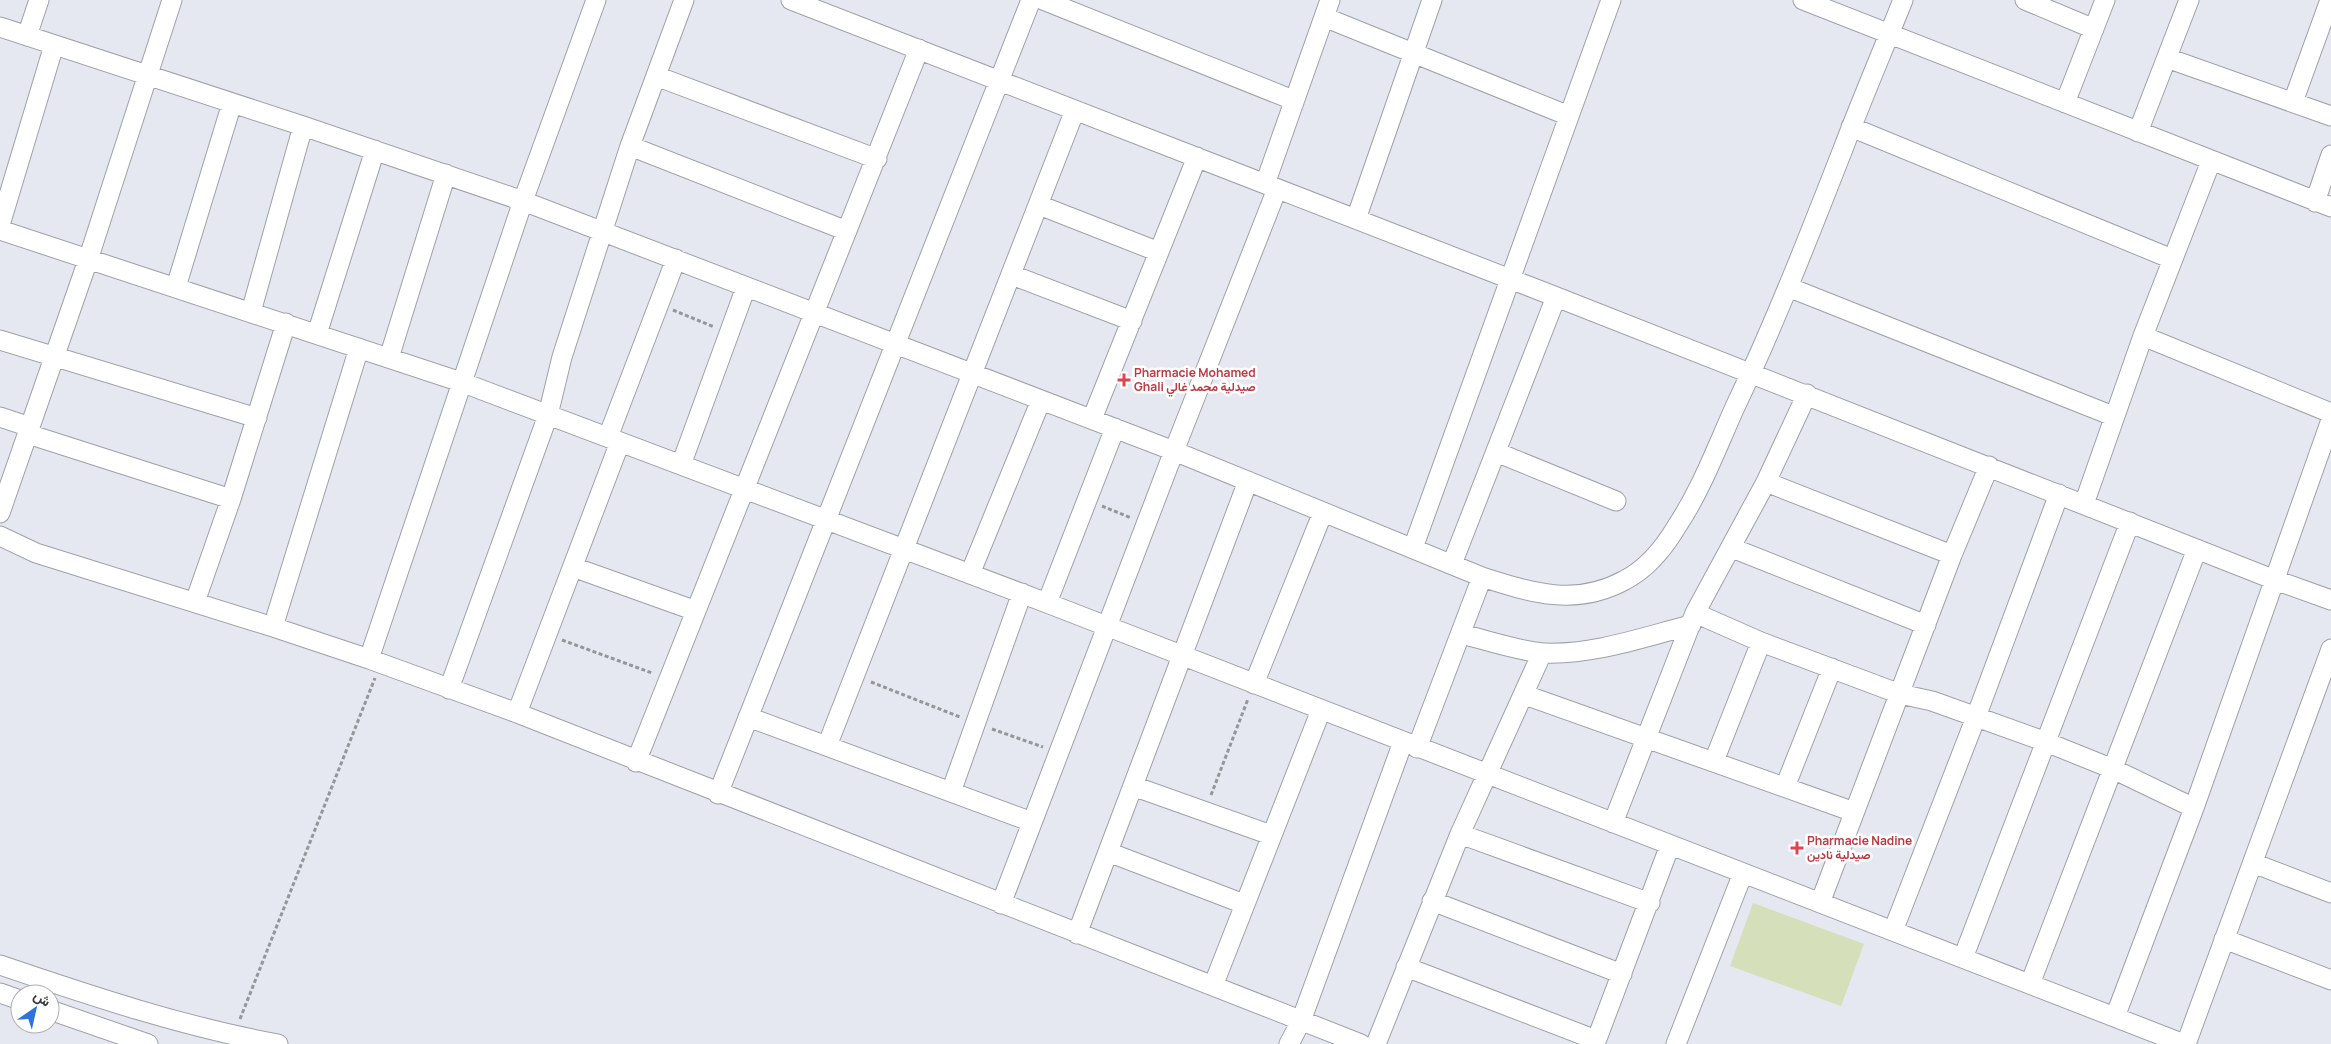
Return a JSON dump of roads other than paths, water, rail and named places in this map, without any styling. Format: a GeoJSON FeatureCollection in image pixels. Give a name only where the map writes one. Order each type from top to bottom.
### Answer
{"type":"FeatureCollection","features":[{"type":"Feature","properties":{"kind":"street"},"geometry":{"type":"LineString","coordinates":[[0,514],[88,260],[172,0]]}},
{"type":"Feature","properties":{"kind":"street"},"geometry":{"type":"LineString","coordinates":[[375,661],[461,382],[523,201],[596,0]]}},
{"type":"Feature","properties":{"kind":"street"},"geometry":{"type":"LineString","coordinates":[[449,689],[548,415],[562,357],[630,146],[684,0]]}},
{"type":"Feature","properties":{"kind":"street"},"geometry":{"type":"LineString","coordinates":[[791,0],[823,6],[919,49],[1510,280],[1752,372],[2275,580],[2331,600]]}},
{"type":"Feature","properties":{"kind":"street"},"geometry":{"type":"LineString","coordinates":[[718,794],[1031,0]]}},
{"type":"Feature","properties":{"kind":"street"},"geometry":{"type":"LineString","coordinates":[[1043,0],[1293,100]]}},
{"type":"Feature","properties":{"kind":"street"},"geometry":{"type":"LineString","coordinates":[[1356,219],[1432,0]]}},
{"type":"Feature","properties":{"kind":"street"},"geometry":{"type":"LineString","coordinates":[[1413,548],[1611,0]]}},
{"type":"Feature","properties":{"kind":"street"},"geometry":{"type":"LineString","coordinates":[[0,27],[375,150],[604,231],[1174,451],[1482,577],[1522,590],[1551,596],[1579,596],[1604,590],[1626,580],[1648,564],[1665,545],[1682,517],[1752,372],[1788,288],[1903,0]]}},
{"type":"Feature","properties":{"kind":"street"},"geometry":{"type":"LineString","coordinates":[[2025,0],[2094,29]]}},
{"type":"Feature","properties":{"kind":"street"},"geometry":{"type":"LineString","coordinates":[[2065,103],[2105,0]]}},
{"type":"Feature","properties":{"kind":"street"},"geometry":{"type":"LineString","coordinates":[[2138,132],[2189,0]]}},
{"type":"Feature","properties":{"kind":"street"},"geometry":{"type":"LineString","coordinates":[[2293,102],[2330,0]]}},
{"type":"Feature","properties":{"kind":"street"},"geometry":{"type":"LineString","coordinates":[[27,36],[35,1]]}},
{"type":"Feature","properties":{"kind":"street"},"geometry":{"type":"LineString","coordinates":[[1813,2],[1889,34],[2323,205],[2331,155]]}},
{"type":"Feature","properties":{"kind":"street"},"geometry":{"type":"LineString","coordinates":[[1001,904],[1174,451],[1271,186],[1293,100],[1327,9],[1413,55],[1569,116]]}},
{"type":"Feature","properties":{"kind":"street"},"geometry":{"type":"LineString","coordinates":[[0,226],[54,45]]}},
{"type":"Feature","properties":{"kind":"street"},"geometry":{"type":"LineString","coordinates":[[636,762],[744,488],[816,313],[919,49]]}},
{"type":"Feature","properties":{"kind":"street"},"geometry":{"type":"LineString","coordinates":[[2167,58],[2331,116]]}},
{"type":"Feature","properties":{"kind":"street"},"geometry":{"type":"LineString","coordinates":[[656,76],[877,159]]}},
{"type":"Feature","properties":{"kind":"street"},"geometry":{"type":"LineString","coordinates":[[176,287],[232,103]]}},
{"type":"Feature","properties":{"kind":"street"},"geometry":{"type":"LineString","coordinates":[[827,746],[1075,110]]}},
{"type":"Feature","properties":{"kind":"street"},"geometry":{"type":"LineString","coordinates":[[251,312],[303,126]]}},
{"type":"Feature","properties":{"kind":"street"},"geometry":{"type":"LineString","coordinates":[[1851,127],[2172,259]]}},
{"type":"Feature","properties":{"kind":"street"},"geometry":{"type":"LineString","coordinates":[[630,146],[847,231]]}},
{"type":"Feature","properties":{"kind":"street"},"geometry":{"type":"LineString","coordinates":[[318,334],[375,150]]}},
{"type":"Feature","properties":{"kind":"street"},"geometry":{"type":"LineString","coordinates":[[1092,420],[1197,157]]}},
{"type":"Feature","properties":{"kind":"street"},"geometry":{"type":"LineString","coordinates":[[2084,504],[2113,416],[2211,161]]}},
{"type":"Feature","properties":{"kind":"street"},"geometry":{"type":"LineString","coordinates":[[390,358],[446,174]]}},
{"type":"Feature","properties":{"kind":"street"},"geometry":{"type":"LineString","coordinates":[[1039,205],[1159,252]]}},
{"type":"Feature","properties":{"kind":"street"},"geometry":{"type":"LineString","coordinates":[[0,230],[461,382],[1107,626],[1487,775],[2185,1044],[2252,863],[2323,695],[2331,649]]}},
{"type":"Feature","properties":{"kind":"street"},"geometry":{"type":"LineString","coordinates":[[517,713],[573,567],[659,304],[676,259]]}},
{"type":"Feature","properties":{"kind":"street"},"geometry":{"type":"LineString","coordinates":[[1012,275],[1132,321]]}},
{"type":"Feature","properties":{"kind":"street"},"geometry":{"type":"LineString","coordinates":[[681,465],[746,287]]}},
{"type":"Feature","properties":{"kind":"street"},"geometry":{"type":"LineString","coordinates":[[1788,288],[2113,416]]}},
{"type":"Feature","properties":{"kind":"street"},"geometry":{"type":"LineString","coordinates":[[1452,564],[1556,297]]}},
{"type":"Feature","properties":{"kind":"street"},"geometry":{"type":"LineString","coordinates":[[195,602],[231,499],[286,323]]}},
{"type":"Feature","properties":{"kind":"street"},"geometry":{"type":"LineString","coordinates":[[2143,336],[2331,413]]}},
{"type":"Feature","properties":{"kind":"street"},"geometry":{"type":"LineString","coordinates":[[0,340],[257,418]]}},
{"type":"Feature","properties":{"kind":"street"},"geometry":{"type":"LineString","coordinates":[[273,627],[359,348]]}},
{"type":"Feature","properties":{"kind":"street"},"geometry":{"type":"LineString","coordinates":[[1613,823],[1693,619],[1766,482],[1807,394]]}},
{"type":"Feature","properties":{"kind":"street"},"geometry":{"type":"LineString","coordinates":[[970,574],[1041,400]]}},
{"type":"Feature","properties":{"kind":"street"},"geometry":{"type":"LineString","coordinates":[[0,417],[29,431],[231,499]]}},
{"type":"Feature","properties":{"kind":"street"},"geometry":{"type":"LineString","coordinates":[[2115,1017],[2194,808],[2331,420]]}},
{"type":"Feature","properties":{"kind":"street"},"geometry":{"type":"LineString","coordinates":[[1047,603],[1115,428]]}},
{"type":"Feature","properties":{"kind":"street"},"geometry":{"type":"LineString","coordinates":[[1496,452],[1616,501]]}},
{"type":"Feature","properties":{"kind":"street"},"geometry":{"type":"LineString","coordinates":[[1820,902],[1952,555],[1989,466]]}},
{"type":"Feature","properties":{"kind":"street"},"geometry":{"type":"LineString","coordinates":[[1077,934],[1248,481]]}},
{"type":"Feature","properties":{"kind":"street"},"geometry":{"type":"LineString","coordinates":[[1766,482],[1952,555]]}},
{"type":"Feature","properties":{"kind":"street"},"geometry":{"type":"LineString","coordinates":[[1893,931],[2059,494]]}},
{"type":"Feature","properties":{"kind":"street"},"geometry":{"type":"LineString","coordinates":[[1254,684],[1323,512]]}},
{"type":"Feature","properties":{"kind":"street"},"geometry":{"type":"LineString","coordinates":[[1963,958],[2130,522]]}},
{"type":"Feature","properties":{"kind":"street"},"geometry":{"type":"LineString","coordinates":[[0,536],[36,553],[273,627],[375,661],[517,713],[636,762],[1361,1044]]}},
{"type":"Feature","properties":{"kind":"street"},"geometry":{"type":"LineString","coordinates":[[1732,548],[1926,625]]}},
{"type":"Feature","properties":{"kind":"street"},"geometry":{"type":"LineString","coordinates":[[2030,984],[2198,549]]}},
{"type":"Feature","properties":{"kind":"street"},"geometry":{"type":"LineString","coordinates":[[573,567],[696,611]]}},
{"type":"Feature","properties":{"kind":"street"},"geometry":{"type":"LineString","coordinates":[[1289,1044],[1301,1021],[1410,745],[1462,634],[1482,577]]}},
{"type":"Feature","properties":{"kind":"street"},"geometry":{"type":"LineString","coordinates":[[951,792],[1022,594]]}},
{"type":"Feature","properties":{"kind":"street"},"geometry":{"type":"LineString","coordinates":[[1462,634],[1542,653],[1587,650],[1693,619],[1761,642],[1900,694],[1932,700],[2046,742],[2113,769],[2194,808]]}},
{"type":"Feature","properties":{"kind":"street"},"geometry":{"type":"LineString","coordinates":[[1714,761],[1761,642]]}},
{"type":"Feature","properties":{"kind":"street"},"geometry":{"type":"LineString","coordinates":[[1376,1044],[1460,834],[1525,695],[1542,653]]}},
{"type":"Feature","properties":{"kind":"street"},"geometry":{"type":"LineString","coordinates":[[1786,787],[1832,668]]}},
{"type":"Feature","properties":{"kind":"street"},"geometry":{"type":"LineString","coordinates":[[1525,695],[1854,812]]}},
{"type":"Feature","properties":{"kind":"street"},"geometry":{"type":"LineString","coordinates":[[1213,986],[1321,710]]}},
{"type":"Feature","properties":{"kind":"street"},"geometry":{"type":"LineString","coordinates":[[748,717],[1032,822]]}},
{"type":"Feature","properties":{"kind":"street"},"geometry":{"type":"LineString","coordinates":[[1133,786],[1271,835]]}},
{"type":"Feature","properties":{"kind":"street"},"geometry":{"type":"LineString","coordinates":[[1460,834],[1650,903]]}},
{"type":"Feature","properties":{"kind":"street"},"geometry":{"type":"LineString","coordinates":[[1406,967],[1596,1042],[1650,903],[1670,845]]}},
{"type":"Feature","properties":{"kind":"street"},"geometry":{"type":"LineString","coordinates":[[1108,852],[1244,904]]}},
{"type":"Feature","properties":{"kind":"street"},"geometry":{"type":"LineString","coordinates":[[2252,863],[2331,893]]}},
{"type":"Feature","properties":{"kind":"street"},"geometry":{"type":"LineString","coordinates":[[1676,1044],[1743,873]]}},
{"type":"Feature","properties":{"kind":"street"},"geometry":{"type":"LineString","coordinates":[[1432,901],[1622,974]]}},
{"type":"Feature","properties":{"kind":"street"},"geometry":{"type":"LineString","coordinates":[[2224,939],[2331,980]]}},
{"type":"Feature","properties":{"kind":"street"},"geometry":{"type":"LineString","coordinates":[[0,965],[232,1040],[278,1044]]}},
{"type":"Feature","properties":{"kind":"street"},"geometry":{"type":"LineString","coordinates":[[60,1013],[148,1044]]}},
{"type":"Feature","properties":{"kind":"place","name":"Pharmacie Mohamed Ghali صيدلية محمد غالي"},"geometry":{"type":"Point","coordinates":[1124,380]}},
{"type":"Feature","properties":{"kind":"place","name":"Pharmacie Nadine صيدلية نادين"},"geometry":{"type":"Point","coordinates":[1797,848]}}]}
